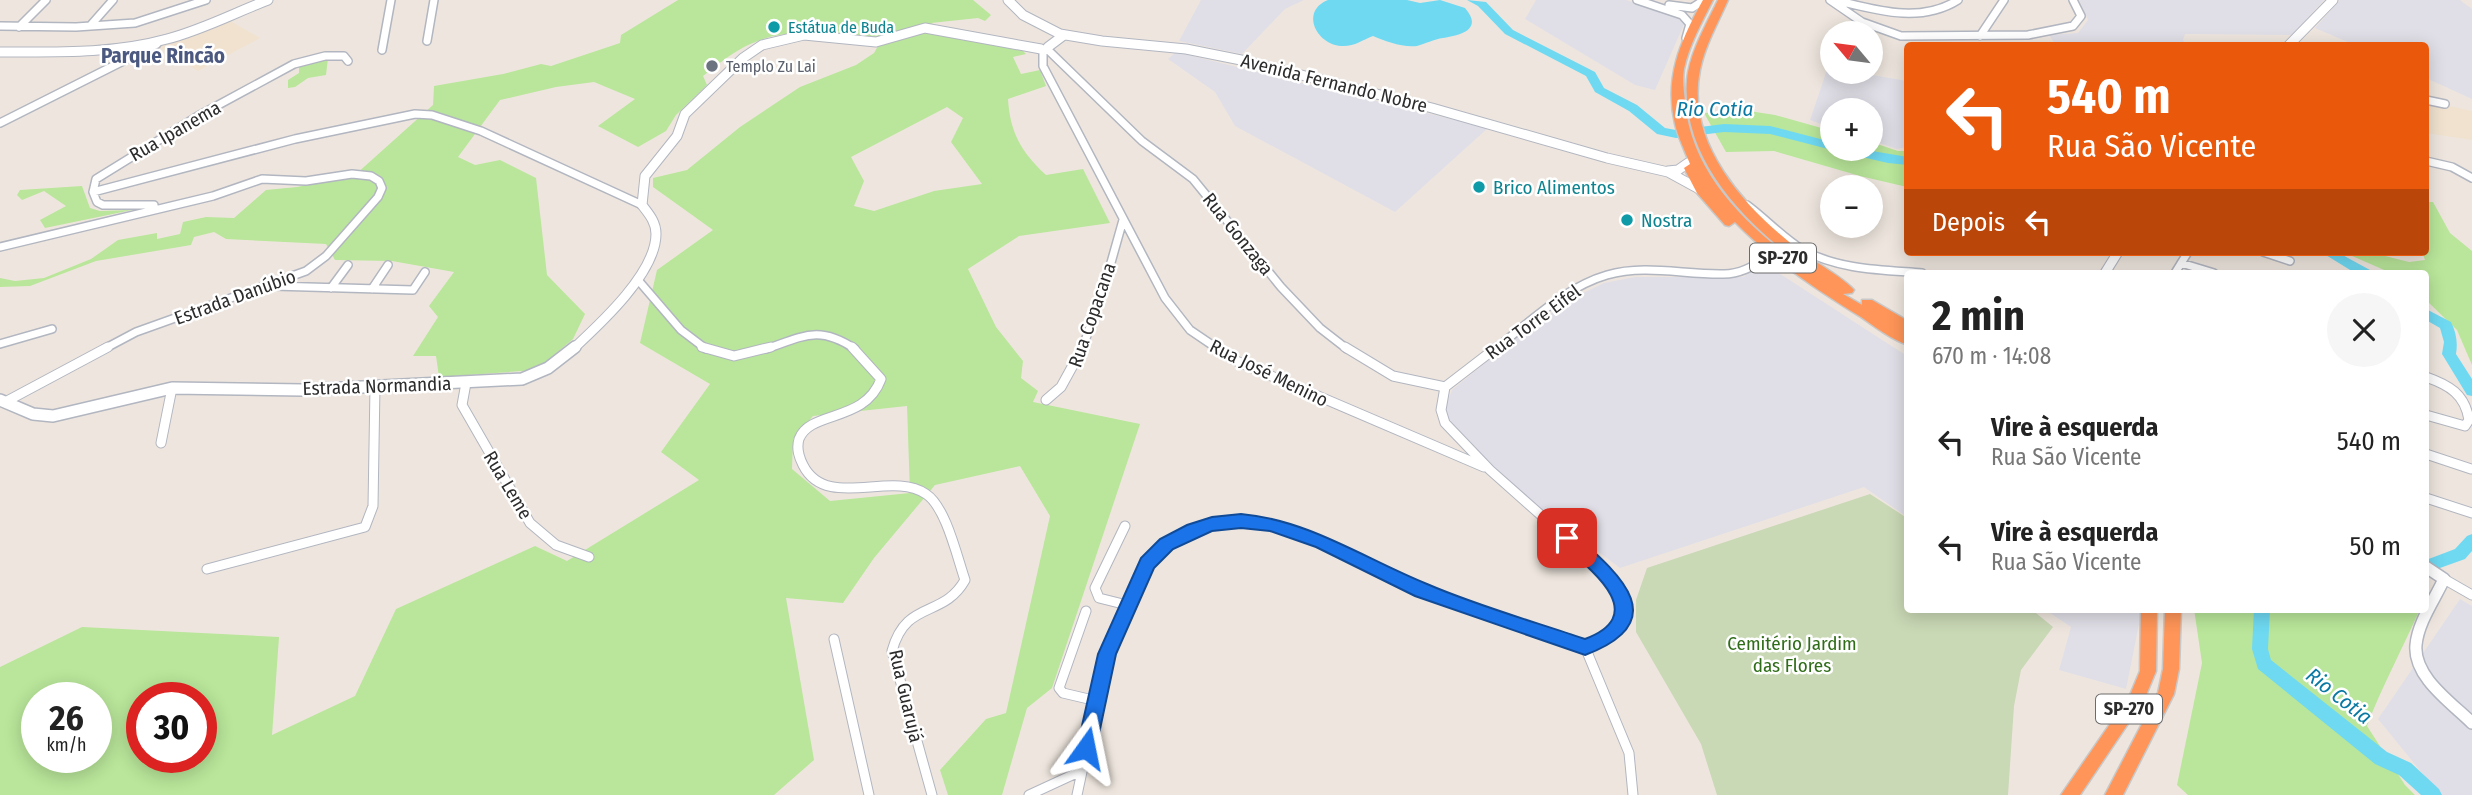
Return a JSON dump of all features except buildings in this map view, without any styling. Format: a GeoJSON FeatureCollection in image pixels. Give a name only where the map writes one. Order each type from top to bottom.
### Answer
{"type":"FeatureCollection","features":[{"type":"Feature","properties":{"kind":"highway","name":"SP-270"},"geometry":{"type":"LineString","coordinates":[[1706,0],[1679,65],[1677,92],[1681,124],[1704,176],[1730,209],[1761,240],[1812,279],[1904,337]]}},
{"type":"Feature","properties":{"kind":"highway","name":"SP-270"},"geometry":{"type":"LineString","coordinates":[[1723,0],[1694,70],[1692,94],[1696,122],[1710,159],[1736,197],[1791,251],[1904,325]]}},
{"type":"Feature","properties":{"kind":"highway"},"geometry":{"type":"LineString","coordinates":[[1688,143],[1688,163],[1701,190],[1740,234],[1769,257],[1812,279]]}},
{"type":"Feature","properties":{"kind":"highway","name":"SP-270"},"geometry":{"type":"LineString","coordinates":[[2070,795],[2136,700],[2148,671],[2149,613]]}},
{"type":"Feature","properties":{"kind":"highway","name":"SP-270"},"geometry":{"type":"LineString","coordinates":[[2113,795],[2166,694],[2171,669],[2173,613]]}},
{"type":"Feature","properties":{"kind":"street"},"geometry":{"type":"LineString","coordinates":[[21,25],[46,0]]}},
{"type":"Feature","properties":{"kind":"street"},"geometry":{"type":"LineString","coordinates":[[91,24],[113,0]]}},
{"type":"Feature","properties":{"kind":"street"},"geometry":{"type":"LineString","coordinates":[[0,25],[135,23],[193,2],[206,0]]}},
{"type":"Feature","properties":{"kind":"street"},"geometry":{"type":"LineString","coordinates":[[0,123],[169,38],[268,0]]}},
{"type":"Feature","properties":{"kind":"street"},"geometry":{"type":"LineString","coordinates":[[382,50],[391,0]]}},
{"type":"Feature","properties":{"kind":"street"},"geometry":{"type":"LineString","coordinates":[[427,41],[434,0]]}},
{"type":"Feature","properties":{"kind":"street","name":"Avenida Fernando Nobre"},"geometry":{"type":"LineString","coordinates":[[1008,0],[1031,20],[1059,34],[1191,49],[1243,60],[1464,115],[1609,159],[1665,171],[1685,178],[1701,190]]}},
{"type":"Feature","properties":{"kind":"street"},"geometry":{"type":"LineString","coordinates":[[1637,0],[1682,15],[1689,22],[1679,65]]}},
{"type":"Feature","properties":{"kind":"street"},"geometry":{"type":"LineString","coordinates":[[1654,0],[1689,9],[1706,0]]}},
{"type":"Feature","properties":{"kind":"street"},"geometry":{"type":"LineString","coordinates":[[1830,0],[1862,22],[1891,34],[1911,37],[2028,35],[2073,26],[2081,16],[2073,0]]}},
{"type":"Feature","properties":{"kind":"street"},"geometry":{"type":"LineString","coordinates":[[1835,0],[1906,13],[1940,9],[1958,0]]}},
{"type":"Feature","properties":{"kind":"street"},"geometry":{"type":"LineString","coordinates":[[1980,36],[2004,0]]}},
{"type":"Feature","properties":{"kind":"street"},"geometry":{"type":"LineString","coordinates":[[2292,42],[2333,0]]}},
{"type":"Feature","properties":{"kind":"street"},"geometry":{"type":"LineString","coordinates":[[174,204],[113,206],[97,202],[93,192],[295,139],[415,114],[432,115],[481,131],[642,205],[645,176],[677,136],[685,114],[743,58],[762,45],[804,35],[876,42],[925,28],[1045,48],[1059,34]]}},
{"type":"Feature","properties":{"kind":"street"},"geometry":{"type":"LineString","coordinates":[[0,52],[98,50],[169,38]]}},
{"type":"Feature","properties":{"kind":"street","name":"Rua José Menino"},"geometry":{"type":"LineString","coordinates":[[1045,48],[1041,57],[1044,66],[1123,220],[1177,316],[1207,344],[1234,360],[1490,470]]}},
{"type":"Feature","properties":{"kind":"street","name":"Rua Gonzaga"},"geometry":{"type":"LineString","coordinates":[[1045,48],[1142,141],[1193,178],[1267,270],[1320,328],[1356,355],[1393,376],[1445,387]]}},
{"type":"Feature","properties":{"kind":"street","name":"Rua Ipanema"},"geometry":{"type":"LineString","coordinates":[[93,192],[96,179],[102,173],[294,64],[324,56],[344,56],[348,61]]}},
{"type":"Feature","properties":{"kind":"street"},"geometry":{"type":"LineString","coordinates":[[2429,101],[2445,104]]}},
{"type":"Feature","properties":{"kind":"street"},"geometry":{"type":"LineString","coordinates":[[2429,162],[2452,167],[2472,178]]}},
{"type":"Feature","properties":{"kind":"street"},"geometry":{"type":"LineString","coordinates":[[1665,171],[1678,170],[1688,163]]}},
{"type":"Feature","properties":{"kind":"street","name":"Estrada Danúbio"},"geometry":{"type":"LineString","coordinates":[[0,247],[213,196],[274,178],[306,181],[352,174],[371,176],[379,181],[382,188],[378,197],[326,256],[306,271],[124,338],[4,400]]}},
{"type":"Feature","properties":{"kind":"street"},"geometry":{"type":"LineString","coordinates":[[1736,197],[1803,249],[1819,257],[1844,264],[1904,271]]}},
{"type":"Feature","properties":{"kind":"street","name":"Estrada Normandia"},"geometry":{"type":"LineString","coordinates":[[4,400],[33,414],[53,416],[172,388],[303,390],[522,379],[555,365],[574,349],[638,280],[654,242],[656,226],[652,214],[642,205]]}},
{"type":"Feature","properties":{"kind":"street","name":"Rua Copacana"},"geometry":{"type":"LineString","coordinates":[[1046,400],[1062,388],[1089,333],[1123,220]]}},
{"type":"Feature","properties":{"kind":"street"},"geometry":{"type":"LineString","coordinates":[[1232,241],[1241,238]]}},
{"type":"Feature","properties":{"kind":"street"},"geometry":{"type":"LineString","coordinates":[[2177,270],[2185,256]]}},
{"type":"Feature","properties":{"kind":"street"},"geometry":{"type":"LineString","coordinates":[[2275,256],[2290,261]]}},
{"type":"Feature","properties":{"kind":"street","name":"Rua Torre Eifel"},"geometry":{"type":"LineString","coordinates":[[1445,387],[1566,295],[1606,275],[1661,268],[1726,274],[1747,269],[1769,257]]}},
{"type":"Feature","properties":{"kind":"street"},"geometry":{"type":"LineString","coordinates":[[2181,263],[2204,270]]}},
{"type":"Feature","properties":{"kind":"street"},"geometry":{"type":"LineString","coordinates":[[331,288],[348,265]]}},
{"type":"Feature","properties":{"kind":"street"},"geometry":{"type":"LineString","coordinates":[[372,289],[388,265]]}},
{"type":"Feature","properties":{"kind":"street"},"geometry":{"type":"LineString","coordinates":[[1259,274],[1267,270]]}},
{"type":"Feature","properties":{"kind":"street"},"geometry":{"type":"LineString","coordinates":[[268,286],[413,290],[425,272]]}},
{"type":"Feature","properties":{"kind":"street","name":"Rua Guarujá"},"geometry":{"type":"LineString","coordinates":[[638,280],[694,342],[708,351],[729,357],[749,355],[795,337],[821,332],[853,347],[881,379],[874,397],[866,404],[808,426],[801,433],[797,447],[807,472],[817,481],[835,488],[918,489],[938,505],[965,580],[960,593],[951,599],[910,616],[896,633],[892,650],[932,795]]}},
{"type":"Feature","properties":{"kind":"street"},"geometry":{"type":"LineString","coordinates":[[0,344],[52,329]]}},
{"type":"Feature","properties":{"kind":"street"},"geometry":{"type":"LineString","coordinates":[[2429,378],[2452,387],[2463,396],[2469,415],[2465,425],[2429,416]]}},
{"type":"Feature","properties":{"kind":"street","name":"Rua Leme"},"geometry":{"type":"LineString","coordinates":[[466,383],[461,405],[541,536],[564,550],[589,557]]}},
{"type":"Feature","properties":{"kind":"street"},"geometry":{"type":"LineString","coordinates":[[207,569],[365,527],[373,506],[375,386]]}},
{"type":"Feature","properties":{"kind":"street"},"geometry":{"type":"LineString","coordinates":[[1077,795],[1107,654],[1147,564],[1166,544],[1212,524],[1249,521],[1270,524],[1322,542],[1421,590],[1585,647],[1600,641],[1620,625],[1625,610],[1620,589],[1605,572],[1490,470],[1445,423],[1441,415],[1441,405],[1445,387]]}},
{"type":"Feature","properties":{"kind":"street"},"geometry":{"type":"LineString","coordinates":[[161,443],[172,388]]}},
{"type":"Feature","properties":{"kind":"street"},"geometry":{"type":"LineString","coordinates":[[2429,455],[2471,469]]}},
{"type":"Feature","properties":{"kind":"street"},"geometry":{"type":"LineString","coordinates":[[2429,499],[2472,513]]}},
{"type":"Feature","properties":{"kind":"street"},"geometry":{"type":"LineString","coordinates":[[1125,526],[1125,532],[1111,552],[1095,588],[1099,598],[1127,605]]}},
{"type":"Feature","properties":{"kind":"street"},"geometry":{"type":"LineString","coordinates":[[2429,596],[2435,573],[2472,595]]}},
{"type":"Feature","properties":{"kind":"street"},"geometry":{"type":"LineString","coordinates":[[1086,611],[1059,688],[1063,693],[1097,701]]}},
{"type":"Feature","properties":{"kind":"street"},"geometry":{"type":"LineString","coordinates":[[2424,613],[2416,645],[2417,662],[2429,679],[2472,723]]}},
{"type":"Feature","properties":{"kind":"street"},"geometry":{"type":"LineString","coordinates":[[834,639],[869,795]]}},
{"type":"Feature","properties":{"kind":"street"},"geometry":{"type":"LineString","coordinates":[[1585,647],[1629,753],[1633,795]]}},
{"type":"Feature","properties":{"kind":"street"},"geometry":{"type":"LineString","coordinates":[[1028,795],[1081,771]]}},
{"type":"Feature","properties":{"kind":"shaded area"},"geometry":{"type":"Polygon","coordinates":[[[1201,0],[1304,0],[1285,9],[1242,54],[1179,41],[1201,0]]]}},
{"type":"Feature","properties":{"kind":"shaded area"},"geometry":{"type":"Polygon","coordinates":[[[1536,0],[1626,0],[1680,17],[1685,22],[1655,90],[1635,85],[1525,19],[1536,0]]]}},
{"type":"Feature","properties":{"kind":"shaded area"},"geometry":{"type":"Polygon","coordinates":[[[2079,0],[2324,0],[2292,35],[2185,34],[2184,42],[2054,42],[2049,35],[2078,33],[2088,20],[2079,0]]]}},
{"type":"Feature","properties":{"kind":"shaded area"},"geometry":{"type":"Polygon","coordinates":[[[2340,0],[2460,0],[2472,9],[2472,99],[2429,79],[2429,42],[2348,42],[2315,28],[2340,0]]]}},
{"type":"Feature","properties":{"kind":"shaded area"},"geometry":{"type":"Polygon","coordinates":[[[227,19],[260,38],[198,71],[159,47],[227,19]]]}},
{"type":"Feature","properties":{"kind":"shaded area"},"geometry":{"type":"Polygon","coordinates":[[[1176,52],[1488,128],[1395,212],[1235,126],[1215,92],[1168,59],[1176,52]]]}},
{"type":"Feature","properties":{"kind":"shaded area"},"geometry":{"type":"Polygon","coordinates":[[[1883,77],[1904,80],[1904,148],[1897,149],[1883,144],[1883,98],[1820,98],[1820,124],[1810,120],[1822,84],[1883,84],[1883,77]]]}},
{"type":"Feature","properties":{"kind":"shaded area"},"geometry":{"type":"Polygon","coordinates":[[[2429,102],[2472,111],[2472,140],[2429,133],[2429,102]]]}},
{"type":"Feature","properties":{"kind":"shaded area"},"geometry":{"type":"Polygon","coordinates":[[[1768,266],[1904,354],[1904,515],[1864,487],[1620,568],[1521,494],[1486,461],[1443,413],[1452,390],[1527,329],[1577,296],[1604,283],[1635,277],[1743,277],[1759,267],[1768,266]]]}},
{"type":"Feature","properties":{"kind":"shaded area"},"geometry":{"type":"Polygon","coordinates":[[[2460,599],[2472,606],[2472,795],[2440,795],[2378,719],[2460,599]]]}},
{"type":"Feature","properties":{"kind":"shaded area"},"geometry":{"type":"Polygon","coordinates":[[[2050,613],[2139,613],[2126,689],[2059,670],[2071,627],[2050,613]]]}},
{"type":"Feature","properties":{"kind":"green space"},"geometry":{"type":"Polygon","coordinates":[[[678,0],[973,0],[991,15],[985,21],[978,18],[931,23],[954,35],[1023,51],[1026,54],[1013,57],[1021,74],[1040,70],[1046,86],[1008,99],[1011,122],[1018,141],[1046,175],[1083,169],[1110,223],[1019,236],[968,269],[996,327],[1023,361],[1021,378],[1038,391],[1033,402],[1140,424],[1052,688],[1027,708],[1002,795],[948,795],[940,770],[986,719],[1006,713],[1050,516],[1020,466],[935,485],[874,558],[843,603],[786,598],[814,760],[774,795],[0,795],[0,667],[82,627],[279,637],[272,735],[355,696],[396,609],[535,546],[567,561],[699,480],[661,452],[710,384],[640,343],[657,270],[713,230],[653,187],[653,178],[687,170],[740,127],[800,87],[856,65],[874,53],[878,46],[827,35],[794,33],[778,35],[744,47],[703,76],[707,85],[676,115],[666,131],[638,147],[598,126],[635,99],[594,82],[556,87],[500,100],[458,157],[475,165],[500,160],[536,178],[547,275],[585,314],[573,339],[536,370],[439,377],[436,356],[413,356],[438,317],[429,306],[454,272],[392,261],[335,260],[326,244],[226,239],[214,232],[194,237],[191,245],[96,261],[30,286],[0,287],[0,278],[15,281],[44,278],[91,259],[118,240],[157,233],[157,239],[180,234],[183,222],[206,217],[234,218],[266,190],[297,187],[355,175],[433,105],[434,86],[503,74],[541,64],[551,66],[620,43],[621,35],[678,0]],[[947,107],[851,157],[864,181],[854,206],[874,211],[934,191],[982,184],[951,142],[963,118],[947,107]],[[907,406],[813,416],[793,439],[792,469],[830,501],[910,493],[907,406]]]}},
{"type":"Feature","properties":{"kind":"green space"},"geometry":{"type":"Polygon","coordinates":[[[328,58],[326,75],[308,78],[295,87],[288,88],[288,80],[299,73],[299,66],[328,58]]]}},
{"type":"Feature","properties":{"kind":"green space"},"geometry":{"type":"Polygon","coordinates":[[[1749,111],[1775,115],[1820,128],[1820,161],[1883,161],[1883,146],[1904,151],[1904,186],[1883,181],[1883,175],[1857,175],[1774,151],[1726,152],[1704,113],[1749,111]]]}},
{"type":"Feature","properties":{"kind":"green space"},"geometry":{"type":"Polygon","coordinates":[[[82,186],[90,208],[100,211],[132,210],[45,228],[40,220],[66,206],[44,191],[22,200],[17,195],[20,190],[82,186]]]}},
{"type":"Feature","properties":{"kind":"green space"},"geometry":{"type":"Polygon","coordinates":[[[2429,202],[2433,202],[2450,233],[2472,251],[2472,365],[2457,330],[2429,303],[2429,270],[2384,270],[2352,256],[2385,256],[2409,262],[2425,260],[2424,256],[2429,256],[2429,202]]]}},
{"type":"Feature","properties":{"kind":"green space","name":"Cemitério Jardim das Flores"},"geometry":{"type":"Polygon","coordinates":[[[1870,494],[1904,516],[1904,613],[2036,613],[2053,627],[2021,670],[2014,706],[2008,795],[1717,795],[1701,744],[1636,632],[1636,600],[1647,568],[1870,494]]]}},
{"type":"Feature","properties":{"kind":"green space"},"geometry":{"type":"Polygon","coordinates":[[[2195,613],[2418,613],[2367,726],[2405,785],[2415,795],[2188,795],[2177,785],[2202,663],[2195,613]]]}},
{"type":"Feature","properties":{"kind":"water"},"geometry":{"type":"Polygon","coordinates":[[[1328,0],[1407,0],[1420,3],[1440,0],[1465,8],[1472,22],[1468,30],[1462,33],[1417,46],[1400,45],[1373,36],[1341,46],[1324,40],[1313,19],[1319,5],[1328,0]]]}},
{"type":"Feature","properties":{"kind":"waterway","name":"Rio Cotia"},"geometry":{"type":"LineString","coordinates":[[1472,0],[1482,4],[1509,32],[1591,74],[1599,90],[1633,108],[1661,131],[1676,134],[1724,128],[1770,130],[1820,143]]}},
{"type":"Feature","properties":{"kind":"waterway","name":"Rio Cotia"},"geometry":{"type":"LineString","coordinates":[[1883,158],[1904,161]]}},
{"type":"Feature","properties":{"kind":"waterway","name":"Rio Cotia"},"geometry":{"type":"LineString","coordinates":[[2334,256],[2360,270]]}},
{"type":"Feature","properties":{"kind":"waterway","name":"Rio Cotia"},"geometry":{"type":"LineString","coordinates":[[2429,316],[2446,325],[2451,342],[2449,354],[2472,391]]}},
{"type":"Feature","properties":{"kind":"waterway","name":"Rio Cotia"},"geometry":{"type":"LineString","coordinates":[[2429,566],[2460,554],[2472,540]]}},
{"type":"Feature","properties":{"kind":"waterway","name":"Rio Cotia"},"geometry":{"type":"LineString","coordinates":[[2262,613],[2260,649],[2264,664],[2381,758],[2405,769],[2433,795]]}},
{"type":"Feature","properties":{"kind":"place","name":"Estátua de Buda"},"geometry":{"type":"Point","coordinates":[774,27]}},
{"type":"Feature","properties":{"kind":"place","name":"Templo Zu Lai"},"geometry":{"type":"Point","coordinates":[712,66]}},
{"type":"Feature","properties":{"kind":"place","name":"Brico Alimentos"},"geometry":{"type":"Point","coordinates":[1479,187]}},
{"type":"Feature","properties":{"kind":"place","name":"Nostra"},"geometry":{"type":"Point","coordinates":[1627,220]}},
{"type":"Feature","properties":{"kind":"district","name":"Parque Rincão"},"geometry":{"type":"Point","coordinates":[163,56]}},
{"type":"Feature","properties":{"kind":"route"},"geometry":{"type":"LineString","coordinates":[[1086,748],[1107,654],[1147,564],[1166,544],[1194,530],[1212,524],[1241,521],[1270,524],[1322,542],[1421,590],[1585,647],[1600,641],[1620,625],[1625,610],[1620,589],[1567,538]]}}]}
